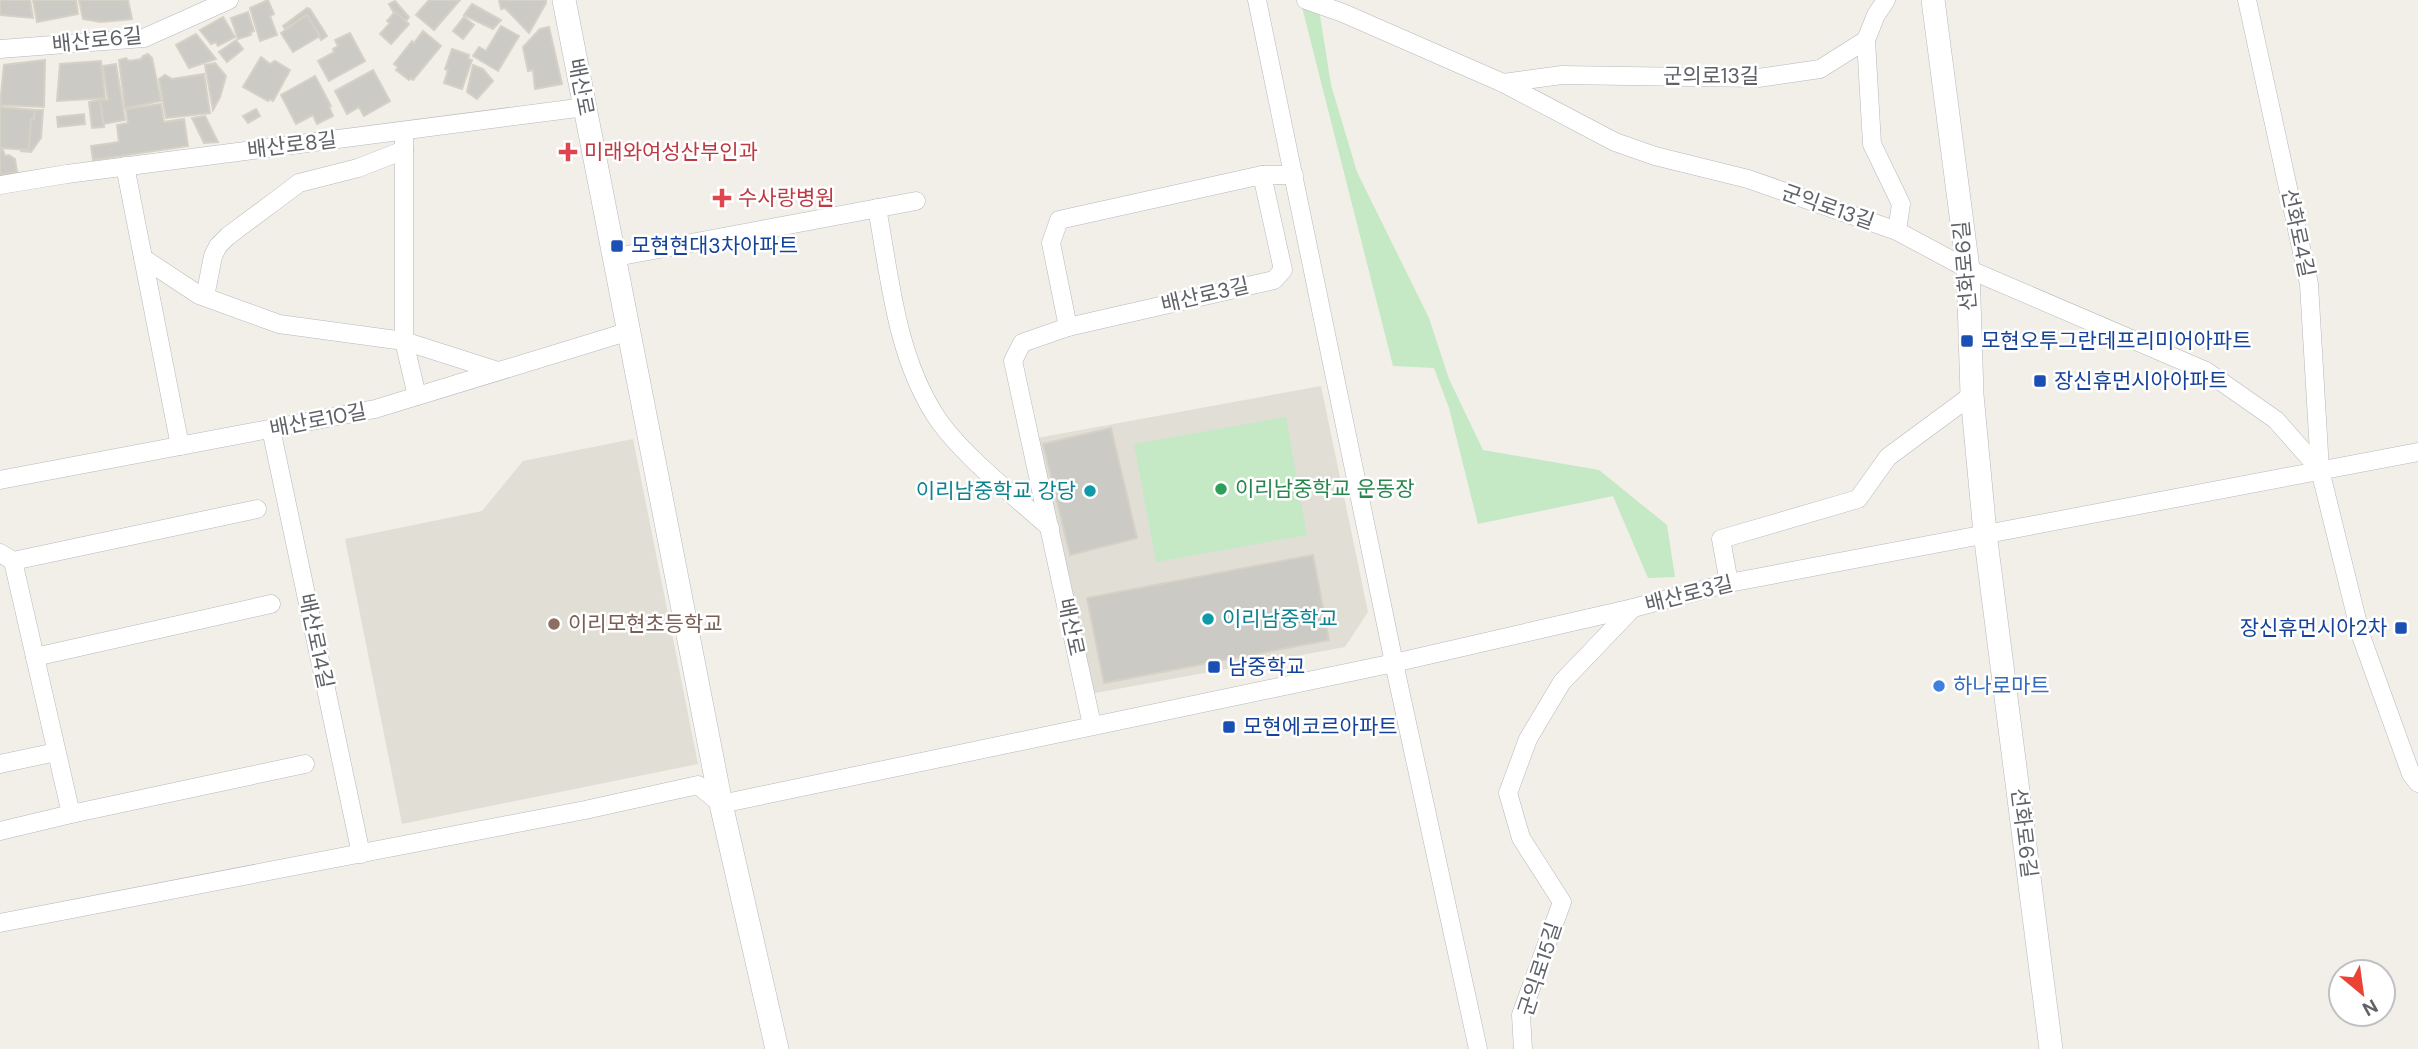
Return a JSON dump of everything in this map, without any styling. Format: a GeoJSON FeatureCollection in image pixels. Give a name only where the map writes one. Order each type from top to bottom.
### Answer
{"type":"FeatureCollection","features":[{"type":"Feature","properties":{"kind":"street","name":"배산로6길"},"geometry":{"type":"LineString","coordinates":[[0,49],[144,38],[229,0]]}},
{"type":"Feature","properties":{"kind":"street","name":"배산로"},"geometry":{"type":"LineString","coordinates":[[564,0],[721,804],[777,1049]]}},
{"type":"Feature","properties":{"kind":"street"},"geometry":{"type":"LineString","coordinates":[[1256,0],[1394,663],[1478,1049]]}},
{"type":"Feature","properties":{"kind":"street","name":"군익로13길"},"geometry":{"type":"LineString","coordinates":[[1306,0],[1343,13],[1503,83],[1615,142],[1655,156],[1748,178],[1897,231],[1968,269],[2206,371],[2276,420],[2320,470]]}},
{"type":"Feature","properties":{"kind":"street"},"geometry":{"type":"LineString","coordinates":[[1886,0],[1876,15],[1866,40],[1872,144],[1900,204],[1897,231]]}},
{"type":"Feature","properties":{"kind":"street","name":"선화로6길"},"geometry":{"type":"LineString","coordinates":[[1933,0],[1968,269],[1972,395],[1985,533],[2051,1049]]}},
{"type":"Feature","properties":{"kind":"street","name":"선화로4길"},"geometry":{"type":"LineString","coordinates":[[2247,0],[2309,284],[2320,470],[2361,636],[2411,774],[2418,783]]}},
{"type":"Feature","properties":{"kind":"street","name":"군의로13길"},"geometry":{"type":"LineString","coordinates":[[1503,83],[1562,75],[1758,78],[1820,69],[1866,40]]}},
{"type":"Feature","properties":{"kind":"street","name":"배산로8길"},"geometry":{"type":"LineString","coordinates":[[0,185],[125,166],[585,107]]}},
{"type":"Feature","properties":{"kind":"street"},"geometry":{"type":"LineString","coordinates":[[404,131],[404,341],[417,396]]}},
{"type":"Feature","properties":{"kind":"street"},"geometry":{"type":"LineString","coordinates":[[205,297],[213,256],[218,246],[299,183],[358,168],[404,150]]}},
{"type":"Feature","properties":{"kind":"street"},"geometry":{"type":"LineString","coordinates":[[125,166],[180,446]]}},
{"type":"Feature","properties":{"kind":"street"},"geometry":{"type":"LineString","coordinates":[[1068,327],[1051,243],[1059,220],[1262,175],[1294,175]]}},
{"type":"Feature","properties":{"kind":"street","name":"배산로3길"},"geometry":{"type":"LineString","coordinates":[[1050,528],[1013,361],[1022,343],[1068,327],[1273,279],[1283,270],[1262,175]]}},
{"type":"Feature","properties":{"kind":"street"},"geometry":{"type":"LineString","coordinates":[[616,257],[916,201]]}},
{"type":"Feature","properties":{"kind":"street"},"geometry":{"type":"LineString","coordinates":[[877,208],[904,346],[921,389],[936,416],[963,448],[1050,528]]}},
{"type":"Feature","properties":{"kind":"street"},"geometry":{"type":"LineString","coordinates":[[143,258],[205,297],[279,324],[404,341],[498,371]]}},
{"type":"Feature","properties":{"kind":"street","name":"배산로10길"},"geometry":{"type":"LineString","coordinates":[[0,480],[375,409],[629,331]]}},
{"type":"Feature","properties":{"kind":"street"},"geometry":{"type":"LineString","coordinates":[[1729,583],[1721,539],[1858,499],[1888,457],[1972,395]]}},
{"type":"Feature","properties":{"kind":"street","name":"배산로14길"},"geometry":{"type":"LineString","coordinates":[[271,429],[361,854]]}},
{"type":"Feature","properties":{"kind":"street"},"geometry":{"type":"LineString","coordinates":[[1985,533],[2418,452]]}},
{"type":"Feature","properties":{"kind":"street"},"geometry":{"type":"LineString","coordinates":[[71,814],[35,657],[7,557],[257,509]]}},
{"type":"Feature","properties":{"kind":"street","name":"배산로"},"geometry":{"type":"LineString","coordinates":[[1050,528],[1092,725]]}},
{"type":"Feature","properties":{"kind":"street","name":"배산로3길"},"geometry":{"type":"LineString","coordinates":[[1092,725],[1394,663],[1729,583],[1985,533]]}},
{"type":"Feature","properties":{"kind":"street"},"geometry":{"type":"LineString","coordinates":[[35,657],[271,604]]}},
{"type":"Feature","properties":{"kind":"street","name":"군익로15길"},"geometry":{"type":"LineString","coordinates":[[1523,1049],[1521,1015],[1562,902],[1521,838],[1508,793],[1528,739],[1562,682],[1633,608]]}},
{"type":"Feature","properties":{"kind":"street"},"geometry":{"type":"LineString","coordinates":[[0,923],[585,810],[698,785],[721,804],[1092,725]]}},
{"type":"Feature","properties":{"kind":"street"},"geometry":{"type":"LineString","coordinates":[[0,764],[57,752]]}},
{"type":"Feature","properties":{"kind":"street"},"geometry":{"type":"LineString","coordinates":[[0,831],[305,764]]}},
{"type":"Feature","properties":{"kind":"shaded area"},"geometry":{"type":"Polygon","coordinates":[[[1321,386],[1368,612],[1345,647],[1090,694],[1037,438],[1321,386]]]}},
{"type":"Feature","properties":{"kind":"shaded area"},"geometry":{"type":"Polygon","coordinates":[[[633,439],[698,764],[402,824],[345,539],[482,511],[523,461],[633,439]]]}},
{"type":"Feature","properties":{"kind":"green space"},"geometry":{"type":"Polygon","coordinates":[[[1301,3],[1318,3],[1331,85],[1357,172],[1429,318],[1449,379],[1483,450],[1599,470],[1667,525],[1675,577],[1648,578],[1613,496],[1478,524],[1449,408],[1434,368],[1393,366],[1301,3]]]}},
{"type":"Feature","properties":{"kind":"green space","name":"이리남중학교 운동장"},"geometry":{"type":"Polygon","coordinates":[[[1286,417],[1307,535],[1156,562],[1134,444],[1286,417]]]}},
{"type":"Feature","properties":{"kind":"building"},"geometry":{"type":"Polygon","coordinates":[[[0,0],[30,0],[33,18],[0,15],[0,0]]]}},
{"type":"Feature","properties":{"kind":"building"},"geometry":{"type":"Polygon","coordinates":[[[33,0],[76,0],[78,14],[37,22],[33,0]]]}},
{"type":"Feature","properties":{"kind":"building"},"geometry":{"type":"Polygon","coordinates":[[[79,0],[128,0],[132,19],[101,22],[83,19],[79,0]]]}},
{"type":"Feature","properties":{"kind":"building"},"geometry":{"type":"Polygon","coordinates":[[[268,0],[274,14],[270,16],[277,35],[260,41],[250,8],[268,0]]]}},
{"type":"Feature","properties":{"kind":"building"},"geometry":{"type":"Polygon","coordinates":[[[429,0],[460,0],[434,30],[416,15],[429,0]]]}},
{"type":"Feature","properties":{"kind":"building"},"geometry":{"type":"Polygon","coordinates":[[[499,0],[546,0],[546,3],[529,33],[505,8],[501,9],[499,0]]]}},
{"type":"Feature","properties":{"kind":"building"},"geometry":{"type":"Polygon","coordinates":[[[395,1],[409,17],[406,21],[394,13],[389,4],[395,1]]]}},
{"type":"Feature","properties":{"kind":"building"},"geometry":{"type":"Polygon","coordinates":[[[472,4],[501,20],[493,29],[464,15],[472,4]]]}},
{"type":"Feature","properties":{"kind":"building"},"geometry":{"type":"Polygon","coordinates":[[[307,8],[327,36],[321,40],[307,15],[285,29],[283,26],[307,8]]]}},
{"type":"Feature","properties":{"kind":"building"},"geometry":{"type":"Polygon","coordinates":[[[248,12],[254,31],[251,35],[238,39],[231,18],[248,12]]]}},
{"type":"Feature","properties":{"kind":"building"},"geometry":{"type":"Polygon","coordinates":[[[395,12],[409,24],[391,44],[380,34],[395,12]]]}},
{"type":"Feature","properties":{"kind":"building"},"geometry":{"type":"Polygon","coordinates":[[[307,15],[320,36],[293,52],[281,33],[307,15]]]}},
{"type":"Feature","properties":{"kind":"building"},"geometry":{"type":"Polygon","coordinates":[[[223,17],[235,37],[218,46],[216,42],[211,44],[200,30],[223,17]]]}},
{"type":"Feature","properties":{"kind":"building"},"geometry":{"type":"Polygon","coordinates":[[[464,17],[474,25],[463,39],[453,31],[464,17]]]}},
{"type":"Feature","properties":{"kind":"building"},"geometry":{"type":"Polygon","coordinates":[[[501,26],[519,36],[498,71],[473,56],[479,47],[486,51],[501,26]]]}},
{"type":"Feature","properties":{"kind":"building"},"geometry":{"type":"Polygon","coordinates":[[[549,27],[562,84],[535,89],[533,70],[528,71],[523,47],[540,29],[549,27]]]}},
{"type":"Feature","properties":{"kind":"building"},"geometry":{"type":"Polygon","coordinates":[[[423,31],[441,46],[413,80],[409,80],[396,70],[398,67],[394,64],[423,31]]]}},
{"type":"Feature","properties":{"kind":"building"},"geometry":{"type":"Polygon","coordinates":[[[350,33],[365,61],[329,81],[318,61],[334,52],[333,49],[338,46],[335,40],[350,33]]]}},
{"type":"Feature","properties":{"kind":"building"},"geometry":{"type":"Polygon","coordinates":[[[196,34],[216,59],[189,68],[176,45],[196,34]]]}},
{"type":"Feature","properties":{"kind":"building"},"geometry":{"type":"Polygon","coordinates":[[[236,40],[243,49],[227,62],[219,52],[236,40]]]}},
{"type":"Feature","properties":{"kind":"building"},"geometry":{"type":"Polygon","coordinates":[[[452,49],[469,55],[468,59],[472,60],[462,89],[444,83],[448,70],[445,69],[452,49]]]}},
{"type":"Feature","properties":{"kind":"building"},"geometry":{"type":"Polygon","coordinates":[[[148,54],[152,58],[161,101],[125,108],[119,60],[141,59],[148,54]]]}},
{"type":"Feature","properties":{"kind":"building"},"geometry":{"type":"Polygon","coordinates":[[[261,57],[270,64],[275,61],[290,70],[273,101],[268,101],[243,87],[261,57]]]}},
{"type":"Feature","properties":{"kind":"building"},"geometry":{"type":"Polygon","coordinates":[[[45,60],[44,107],[0,105],[4,65],[45,60]]]}},
{"type":"Feature","properties":{"kind":"building"},"geometry":{"type":"Polygon","coordinates":[[[101,61],[105,98],[57,101],[60,64],[101,61]]]}},
{"type":"Feature","properties":{"kind":"building"},"geometry":{"type":"Polygon","coordinates":[[[215,63],[226,76],[213,110],[205,65],[215,63]]]}},
{"type":"Feature","properties":{"kind":"building"},"geometry":{"type":"Polygon","coordinates":[[[116,64],[125,120],[103,124],[100,100],[108,100],[103,66],[116,64]]]}},
{"type":"Feature","properties":{"kind":"building"},"geometry":{"type":"Polygon","coordinates":[[[473,65],[483,69],[493,81],[477,99],[467,92],[473,65]]]}},
{"type":"Feature","properties":{"kind":"building"},"geometry":{"type":"Polygon","coordinates":[[[373,70],[390,101],[364,116],[359,107],[347,114],[335,91],[373,70]]]}},
{"type":"Feature","properties":{"kind":"building"},"geometry":{"type":"Polygon","coordinates":[[[204,74],[210,113],[166,118],[159,79],[165,75],[172,79],[204,74]]]}},
{"type":"Feature","properties":{"kind":"building"},"geometry":{"type":"Polygon","coordinates":[[[315,76],[331,106],[329,107],[333,116],[317,124],[313,115],[296,124],[281,95],[315,76]]]}},
{"type":"Feature","properties":{"kind":"building"},"geometry":{"type":"Polygon","coordinates":[[[100,100],[104,127],[92,128],[89,102],[100,100]]]}},
{"type":"Feature","properties":{"kind":"building"},"geometry":{"type":"Polygon","coordinates":[[[161,104],[164,122],[184,119],[188,146],[93,160],[91,146],[119,142],[117,125],[128,123],[126,109],[161,104]]]}},
{"type":"Feature","properties":{"kind":"building"},"geometry":{"type":"Polygon","coordinates":[[[0,107],[35,110],[34,119],[31,119],[29,150],[0,148],[0,107]]]}},
{"type":"Feature","properties":{"kind":"building"},"geometry":{"type":"Polygon","coordinates":[[[256,109],[260,116],[248,123],[243,116],[256,109]]]}},
{"type":"Feature","properties":{"kind":"building"},"geometry":{"type":"Polygon","coordinates":[[[35,110],[43,110],[41,138],[31,152],[20,151],[29,150],[31,119],[34,119],[35,110]]]}},
{"type":"Feature","properties":{"kind":"building"},"geometry":{"type":"Polygon","coordinates":[[[84,114],[85,124],[58,127],[57,117],[84,114]]]}},
{"type":"Feature","properties":{"kind":"building"},"geometry":{"type":"Polygon","coordinates":[[[205,116],[218,142],[204,143],[192,118],[205,116]]]}},
{"type":"Feature","properties":{"kind":"building"},"geometry":{"type":"Polygon","coordinates":[[[0,150],[3,150],[5,156],[9,155],[15,159],[17,172],[0,175],[0,150]]]}},
{"type":"Feature","properties":{"kind":"building","name":"이리남중학교 강당"},"geometry":{"type":"Polygon","coordinates":[[[1111,428],[1137,538],[1070,555],[1043,444],[1111,428]]]}},
{"type":"Feature","properties":{"kind":"building","name":"이리남중학교"},"geometry":{"type":"Polygon","coordinates":[[[1313,555],[1329,640],[1104,683],[1087,598],[1313,555]]]}},
{"type":"Feature","properties":{"kind":"place","name":"미래와여성산부인과"},"geometry":{"type":"Point","coordinates":[568,152]}},
{"type":"Feature","properties":{"kind":"place","name":"수사랑병원"},"geometry":{"type":"Point","coordinates":[722,198]}},
{"type":"Feature","properties":{"kind":"place","name":"모현현대3차아파트"},"geometry":{"type":"Point","coordinates":[617,246]}},
{"type":"Feature","properties":{"kind":"place","name":"모현오투그란데프리미어아파트"},"geometry":{"type":"Point","coordinates":[1967,341]}},
{"type":"Feature","properties":{"kind":"place","name":"장신휴먼시아아파트"},"geometry":{"type":"Point","coordinates":[2040,381]}},
{"type":"Feature","properties":{"kind":"place","name":"이리남중학교 운동장"},"geometry":{"type":"Point","coordinates":[1221,489]}},
{"type":"Feature","properties":{"kind":"place","name":"이리남중학교 강당"},"geometry":{"type":"Point","coordinates":[1090,491]}},
{"type":"Feature","properties":{"kind":"place","name":"이리남중학교"},"geometry":{"type":"Point","coordinates":[1208,619]}},
{"type":"Feature","properties":{"kind":"place","name":"이리모현초등학교"},"geometry":{"type":"Point","coordinates":[554,624]}},
{"type":"Feature","properties":{"kind":"place","name":"장신휴먼시아2차"},"geometry":{"type":"Point","coordinates":[2401,628]}},
{"type":"Feature","properties":{"kind":"place","name":"남중학교"},"geometry":{"type":"Point","coordinates":[1214,667]}},
{"type":"Feature","properties":{"kind":"place","name":"하나로마트"},"geometry":{"type":"Point","coordinates":[1939,686]}},
{"type":"Feature","properties":{"kind":"place","name":"모현에코르아파트"},"geometry":{"type":"Point","coordinates":[1229,727]}}]}
